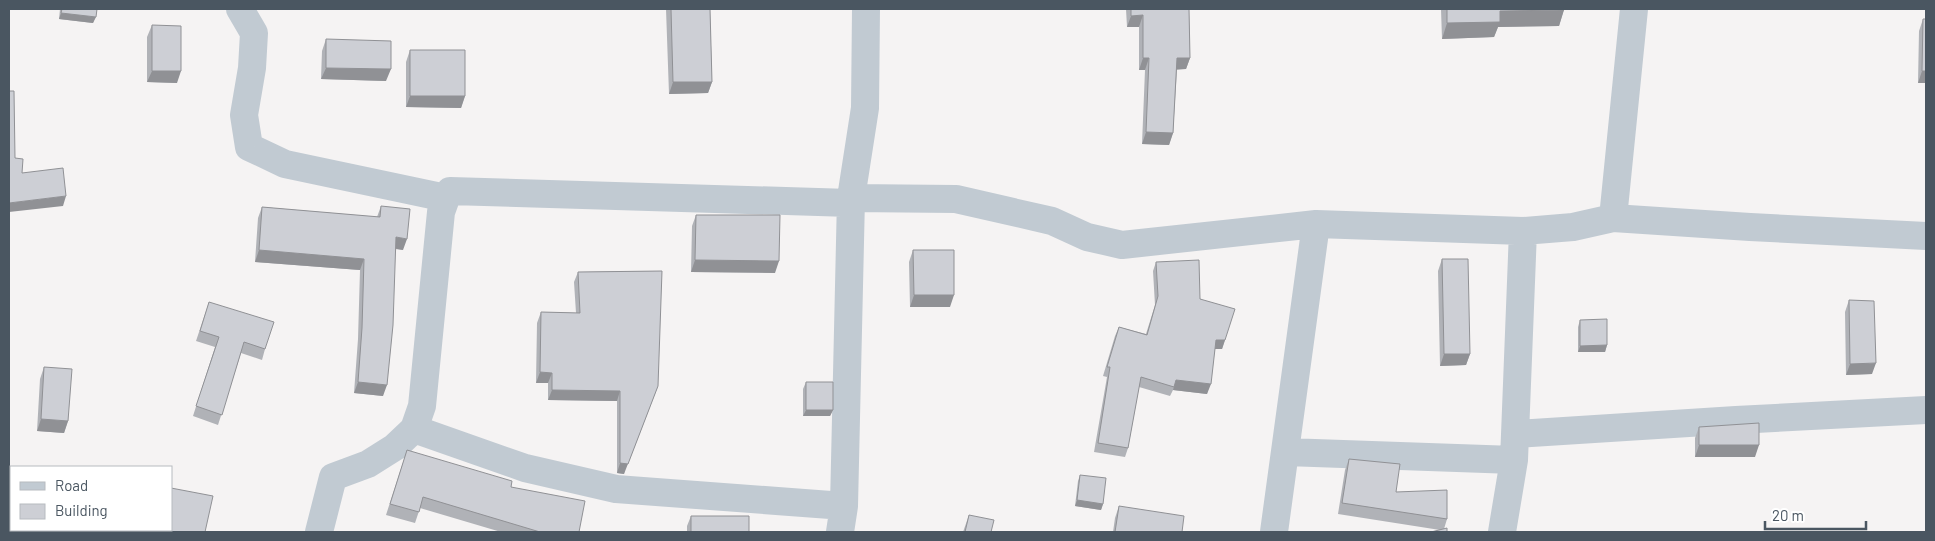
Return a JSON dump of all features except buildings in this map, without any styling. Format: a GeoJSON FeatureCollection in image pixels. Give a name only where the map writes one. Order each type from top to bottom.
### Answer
{"type":"FeatureCollection","features":[{"type":"Feature","properties":{"kind":"street"},"geometry":{"type":"LineString","coordinates":[[240,9],[254,34],[252,68],[244,115],[249,147],[285,164],[446,198]]}},
{"type":"Feature","properties":{"kind":"street"},"geometry":{"type":"LineString","coordinates":[[840,532],[844,506],[851,198],[865,108],[866,9]]}},
{"type":"Feature","properties":{"kind":"street"},"geometry":{"type":"LineString","coordinates":[[1614,218],[1634,9]]}},
{"type":"Feature","properties":{"kind":"street"},"geometry":{"type":"LineString","coordinates":[[319,532],[333,477],[368,464],[395,446],[414,429],[422,406],[441,212],[450,191],[850,203],[851,198]]}},
{"type":"Feature","properties":{"kind":"street"},"geometry":{"type":"LineString","coordinates":[[851,198],[956,199],[1052,221],[1087,238],[1122,245],[1316,224],[1523,231],[1573,227],[1614,218],[1926,236]]}},
{"type":"Feature","properties":{"kind":"street"},"geometry":{"type":"LineString","coordinates":[[1274,532],[1316,224]]}},
{"type":"Feature","properties":{"kind":"street"},"geometry":{"type":"LineString","coordinates":[[1502,532],[1515,447],[1523,231]]}},
{"type":"Feature","properties":{"kind":"street"},"geometry":{"type":"LineString","coordinates":[[1286,452],[1515,447],[1736,420],[1926,410]]}},
{"type":"Feature","properties":{"kind":"street"},"geometry":{"type":"LineString","coordinates":[[414,429],[525,468],[616,489],[844,506]]}}]}
